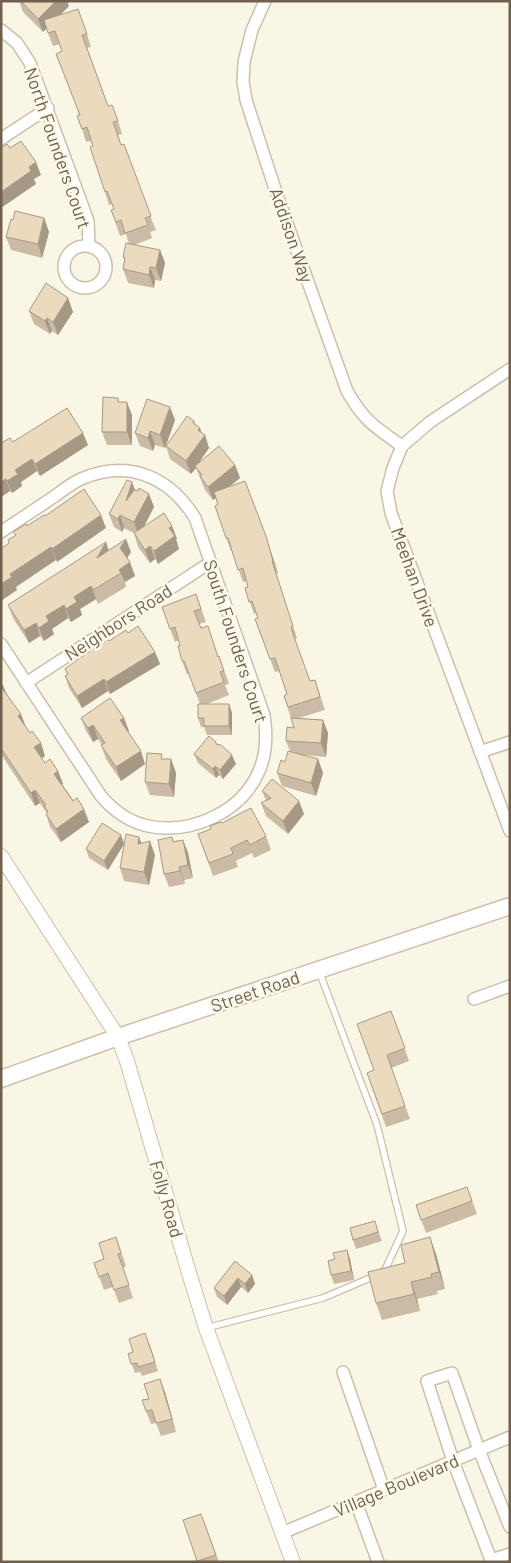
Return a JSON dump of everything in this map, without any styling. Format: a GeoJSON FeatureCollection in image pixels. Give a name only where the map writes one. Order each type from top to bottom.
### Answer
{"type":"FeatureCollection","features":[{"type":"Feature","properties":{"kind":"main road","name":"Street Road"},"geometry":{"type":"LineString","coordinates":[[1,1079],[118,1037],[510,906]]}},
{"type":"Feature","properties":{"kind":"street","name":"Addison Way"},"geometry":{"type":"LineString","coordinates":[[265,1],[252,30],[244,62],[246,100],[278,198],[347,391],[364,418],[402,446]]}},
{"type":"Feature","properties":{"kind":"street","name":"North Founders Court"},"geometry":{"type":"LineString","coordinates":[[1,30],[17,43],[30,63],[88,222],[89,246]]}},
{"type":"Feature","properties":{"kind":"street"},"geometry":{"type":"LineString","coordinates":[[1,139],[48,108]]}},
{"type":"Feature","properties":{"kind":"street","name":"Meehan Drive"},"geometry":{"type":"LineString","coordinates":[[510,369],[430,422],[402,446],[393,468],[387,491],[391,513],[510,831]]}},
{"type":"Feature","properties":{"kind":"street","name":"South Founders Court"},"geometry":{"type":"LineString","coordinates":[[1,532],[79,480],[107,471],[136,472],[153,478],[168,487],[185,503],[194,518],[211,562],[264,715],[267,734],[265,752],[260,770],[254,782],[247,792],[223,812],[206,820],[182,826],[165,828],[140,823],[117,812],[101,796],[1,644]]}},
{"type":"Feature","properties":{"kind":"street","name":"Neighbors Road"},"geometry":{"type":"LineString","coordinates":[[26,683],[211,562]]}},
{"type":"Feature","properties":{"kind":"street"},"geometry":{"type":"LineString","coordinates":[[480,752],[510,742]]}},
{"type":"Feature","properties":{"kind":"street","name":"Folly Road"},"geometry":{"type":"LineString","coordinates":[[1,856],[118,1037],[127,1061],[206,1328],[293,1562]]}},
{"type":"Feature","properties":{"kind":"street"},"geometry":{"type":"LineString","coordinates":[[474,999],[510,986]]}},
{"type":"Feature","properties":{"kind":"street"},"geometry":{"type":"LineString","coordinates":[[343,1372],[384,1490]]}},
{"type":"Feature","properties":{"kind":"street"},"geometry":{"type":"LineString","coordinates":[[510,1527],[479,1450],[452,1373],[427,1381],[453,1461],[491,1560],[510,1554]]}},
{"type":"Feature","properties":{"kind":"street","name":"Village Boulevard"},"geometry":{"type":"LineString","coordinates":[[282,1533],[510,1437]]}},
{"type":"Feature","properties":{"kind":"street"},"geometry":{"type":"LineString","coordinates":[[356,1502],[378,1562]]}},
{"type":"Feature","properties":{"kind":"lane"},"geometry":{"type":"LineString","coordinates":[[206,1328],[323,1298],[384,1272],[403,1231],[377,1125],[319,970]]}},
{"type":"Feature","properties":{"kind":"building"},"geometry":{"type":"Polygon","coordinates":[[[21,1],[56,1],[38,19],[21,1]]]}},
{"type":"Feature","properties":{"kind":"building"},"geometry":{"type":"Polygon","coordinates":[[[78,9],[87,34],[82,35],[108,106],[112,105],[118,121],[113,122],[121,145],[124,144],[151,216],[145,218],[148,225],[125,233],[121,220],[116,222],[111,210],[114,209],[107,191],[105,192],[90,147],[93,146],[87,127],[82,129],[77,116],[80,115],[56,54],[62,51],[55,31],[48,33],[44,20],[78,9]]]}},
{"type":"Feature","properties":{"kind":"building"},"geometry":{"type":"Polygon","coordinates":[[[21,141],[36,162],[29,167],[31,171],[1,192],[1,148],[7,144],[10,148],[21,141]]]}},
{"type":"Feature","properties":{"kind":"building"},"geometry":{"type":"Polygon","coordinates":[[[15,211],[44,218],[38,244],[6,237],[15,211]]]}},
{"type":"Feature","properties":{"kind":"building"},"geometry":{"type":"Polygon","coordinates":[[[126,243],[160,250],[156,268],[150,267],[149,275],[123,269],[126,243]]]}},
{"type":"Feature","properties":{"kind":"building"},"geometry":{"type":"Polygon","coordinates":[[[46,283],[68,298],[53,322],[47,318],[45,321],[29,311],[46,283]]]}},
{"type":"Feature","properties":{"kind":"building"},"geometry":{"type":"Polygon","coordinates":[[[103,397],[118,398],[118,402],[127,402],[127,432],[102,432],[103,397]]]}},
{"type":"Feature","properties":{"kind":"building"},"geometry":{"type":"Polygon","coordinates":[[[147,399],[170,407],[160,435],[150,431],[148,438],[135,433],[147,399]]]}},
{"type":"Feature","properties":{"kind":"building"},"geometry":{"type":"Polygon","coordinates":[[[67,408],[83,433],[35,464],[32,459],[15,470],[18,474],[7,481],[6,479],[1,482],[1,443],[10,438],[13,442],[67,408]]]}},
{"type":"Feature","properties":{"kind":"building"},"geometry":{"type":"Polygon","coordinates":[[[187,416],[200,428],[198,430],[205,435],[186,461],[166,446],[187,416]]]}},
{"type":"Feature","properties":{"kind":"building"},"geometry":{"type":"Polygon","coordinates":[[[219,446],[235,465],[208,487],[195,466],[219,446]]]}},
{"type":"Feature","properties":{"kind":"building"},"geometry":{"type":"Polygon","coordinates":[[[127,480],[132,482],[126,501],[134,490],[138,491],[139,488],[149,494],[134,522],[120,515],[118,519],[109,514],[127,480]]]}},
{"type":"Feature","properties":{"kind":"building"},"geometry":{"type":"Polygon","coordinates":[[[245,481],[266,536],[293,626],[291,627],[293,634],[310,681],[315,680],[320,697],[288,707],[284,696],[287,694],[275,658],[270,659],[255,619],[258,618],[252,601],[249,602],[245,588],[248,587],[243,568],[238,570],[215,506],[218,504],[214,492],[245,481]]]}},
{"type":"Feature","properties":{"kind":"building"},"geometry":{"type":"Polygon","coordinates":[[[84,489],[101,515],[52,549],[51,547],[10,574],[12,577],[1,584],[1,549],[9,543],[8,540],[16,535],[13,532],[45,516],[84,489]]]}},
{"type":"Feature","properties":{"kind":"building"},"geometry":{"type":"Polygon","coordinates":[[[164,513],[172,526],[169,528],[175,536],[154,551],[150,546],[145,550],[134,533],[164,513]]]}},
{"type":"Feature","properties":{"kind":"building"},"geometry":{"type":"Polygon","coordinates":[[[126,539],[120,548],[130,562],[119,570],[121,573],[93,590],[91,586],[74,597],[77,602],[66,609],[64,605],[46,616],[49,621],[39,628],[36,623],[24,630],[8,605],[106,542],[97,558],[126,539]]]}},
{"type":"Feature","properties":{"kind":"building"},"geometry":{"type":"Polygon","coordinates":[[[196,594],[201,609],[194,611],[201,628],[208,626],[224,671],[220,672],[224,682],[196,693],[184,661],[182,661],[175,627],[170,629],[162,607],[196,594]]]}},
{"type":"Feature","properties":{"kind":"building"},"geometry":{"type":"Polygon","coordinates":[[[138,626],[155,652],[106,682],[104,679],[77,696],[65,676],[68,674],[65,669],[108,639],[109,641],[126,630],[128,633],[138,626]]]}},
{"type":"Feature","properties":{"kind":"building"},"geometry":{"type":"Polygon","coordinates":[[[1,687],[21,714],[18,716],[30,733],[32,731],[41,743],[34,747],[45,763],[50,759],[58,771],[54,774],[73,801],[77,798],[84,809],[56,829],[46,814],[48,812],[44,806],[46,805],[35,790],[31,793],[1,748],[1,687]]]}},
{"type":"Feature","properties":{"kind":"building"},"geometry":{"type":"Polygon","coordinates":[[[110,698],[124,718],[120,720],[141,751],[116,767],[101,745],[105,743],[93,725],[88,728],[81,718],[110,698]]]}},
{"type":"Feature","properties":{"kind":"building"},"geometry":{"type":"Polygon","coordinates":[[[198,704],[229,704],[229,726],[204,726],[204,718],[198,718],[198,704]]]}},
{"type":"Feature","properties":{"kind":"building"},"geometry":{"type":"Polygon","coordinates":[[[291,718],[323,720],[321,743],[286,741],[287,727],[294,728],[291,718]]]}},
{"type":"Feature","properties":{"kind":"building"},"geometry":{"type":"Polygon","coordinates":[[[209,736],[216,744],[221,745],[232,755],[220,770],[215,766],[213,769],[194,754],[209,736]]]}},
{"type":"Feature","properties":{"kind":"building"},"geometry":{"type":"Polygon","coordinates":[[[288,751],[318,759],[311,783],[277,773],[281,760],[285,762],[288,751]]]}},
{"type":"Feature","properties":{"kind":"building"},"geometry":{"type":"Polygon","coordinates":[[[147,753],[162,754],[161,759],[171,759],[169,784],[145,782],[147,753]]]}},
{"type":"Feature","properties":{"kind":"building"},"geometry":{"type":"Polygon","coordinates":[[[272,779],[299,801],[283,821],[261,803],[271,798],[262,791],[272,779]]]}},
{"type":"Feature","properties":{"kind":"building"},"geometry":{"type":"Polygon","coordinates":[[[251,808],[266,836],[250,845],[247,840],[231,848],[233,854],[209,863],[198,834],[211,829],[210,826],[222,823],[251,808]]]}},
{"type":"Feature","properties":{"kind":"building"},"geometry":{"type":"Polygon","coordinates":[[[102,823],[121,835],[104,861],[86,849],[102,823]]]}},
{"type":"Feature","properties":{"kind":"building"},"geometry":{"type":"Polygon","coordinates":[[[126,834],[139,837],[138,844],[150,841],[144,872],[120,868],[126,834]]]}},
{"type":"Feature","properties":{"kind":"building"},"geometry":{"type":"Polygon","coordinates":[[[172,837],[173,842],[183,840],[188,865],[179,867],[180,871],[164,874],[158,840],[172,837]]]}},
{"type":"Feature","properties":{"kind":"building"},"geometry":{"type":"Polygon","coordinates":[[[391,1011],[405,1048],[387,1055],[405,1106],[382,1114],[367,1073],[374,1070],[357,1024],[391,1011]]]}},
{"type":"Feature","properties":{"kind":"building"},"geometry":{"type":"Polygon","coordinates":[[[467,1187],[472,1201],[421,1220],[416,1205],[467,1187]]]}},
{"type":"Feature","properties":{"kind":"building"},"geometry":{"type":"Polygon","coordinates":[[[375,1221],[378,1232],[353,1240],[350,1228],[375,1221]]]}},
{"type":"Feature","properties":{"kind":"building"},"geometry":{"type":"Polygon","coordinates":[[[116,1237],[121,1253],[118,1254],[129,1285],[114,1290],[108,1273],[99,1277],[94,1263],[104,1259],[99,1243],[116,1237]]]}},
{"type":"Feature","properties":{"kind":"building"},"geometry":{"type":"Polygon","coordinates":[[[430,1237],[439,1272],[431,1274],[432,1277],[411,1282],[414,1294],[376,1303],[368,1272],[405,1263],[401,1245],[430,1237]]]}},
{"type":"Feature","properties":{"kind":"building"},"geometry":{"type":"Polygon","coordinates":[[[347,1250],[351,1271],[331,1275],[328,1261],[335,1259],[333,1253],[347,1250]]]}},
{"type":"Feature","properties":{"kind":"building"},"geometry":{"type":"Polygon","coordinates":[[[235,1261],[252,1275],[245,1284],[238,1278],[224,1296],[214,1288],[235,1261]]]}},
{"type":"Feature","properties":{"kind":"building"},"geometry":{"type":"Polygon","coordinates":[[[145,1333],[155,1362],[138,1367],[137,1363],[131,1364],[128,1354],[133,1352],[129,1339],[145,1333]]]}},
{"type":"Feature","properties":{"kind":"building"},"geometry":{"type":"Polygon","coordinates":[[[160,1379],[172,1419],[156,1423],[152,1410],[146,1411],[142,1400],[149,1399],[144,1384],[160,1379]]]}},
{"type":"Feature","properties":{"kind":"building"},"geometry":{"type":"Polygon","coordinates":[[[201,1514],[216,1555],[197,1561],[183,1520],[201,1514]]]}}]}
